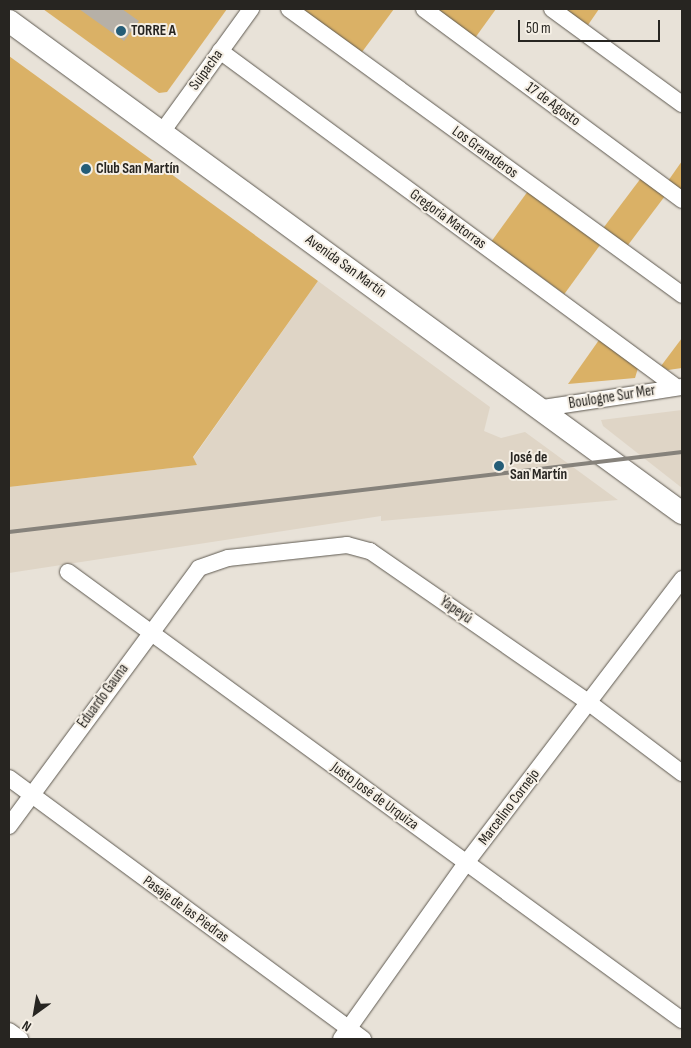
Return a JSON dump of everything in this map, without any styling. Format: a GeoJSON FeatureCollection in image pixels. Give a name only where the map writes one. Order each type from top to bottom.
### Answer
{"type":"FeatureCollection","features":[{"type":"Feature","properties":{"kind":"main road","name":"Avenida San Martín"},"geometry":{"type":"LineString","coordinates":[[9,21],[542,408],[682,513]]}},
{"type":"Feature","properties":{"kind":"street","name":"Suipacha"},"geometry":{"type":"LineString","coordinates":[[162,132],[252,9]]}},
{"type":"Feature","properties":{"kind":"street","name":"Los Granaderos"},"geometry":{"type":"LineString","coordinates":[[289,9],[682,295]]}},
{"type":"Feature","properties":{"kind":"street","name":"17 de Agosto"},"geometry":{"type":"LineString","coordinates":[[424,9],[682,200]]}},
{"type":"Feature","properties":{"kind":"street"},"geometry":{"type":"LineString","coordinates":[[552,9],[682,104]]}},
{"type":"Feature","properties":{"kind":"street","name":"Gregoria Matorras"},"geometry":{"type":"LineString","coordinates":[[220,51],[679,387]]}},
{"type":"Feature","properties":{"kind":"street","name":"Boulogne Sur Mer"},"geometry":{"type":"LineString","coordinates":[[542,408],[679,387]]}},
{"type":"Feature","properties":{"kind":"street","name":"Yapeyú"},"geometry":{"type":"LineString","coordinates":[[199,568],[228,558],[347,545],[370,551],[588,702],[682,773]]}},
{"type":"Feature","properties":{"kind":"street","name":"Eduardo Gauna"},"geometry":{"type":"LineString","coordinates":[[9,826],[150,631],[199,568]]}},
{"type":"Feature","properties":{"kind":"street","name":"Justo José de Urquiza"},"geometry":{"type":"LineString","coordinates":[[68,572],[682,1020]]}},
{"type":"Feature","properties":{"kind":"street","name":"Marcelino Cornejo"},"geometry":{"type":"LineString","coordinates":[[345,1034],[466,863],[682,579]]}},
{"type":"Feature","properties":{"kind":"street","name":"Pasaje de las Piedras"},"geometry":{"type":"LineString","coordinates":[[9,778],[345,1034],[363,1039]]}},
{"type":"Feature","properties":{"kind":"street"},"geometry":{"type":"LineString","coordinates":[[9,1031],[20,1039]]}},
{"type":"Feature","properties":{"kind":"shaded area"},"geometry":{"type":"Polygon","coordinates":[[[43,9],[227,9],[167,92],[159,93],[43,9]]]}},
{"type":"Feature","properties":{"kind":"shaded area"},"geometry":{"type":"Polygon","coordinates":[[[302,9],[394,9],[362,52],[302,9]]]}},
{"type":"Feature","properties":{"kind":"shaded area"},"geometry":{"type":"Polygon","coordinates":[[[435,9],[496,9],[475,38],[435,9]]]}},
{"type":"Feature","properties":{"kind":"shaded area"},"geometry":{"type":"Polygon","coordinates":[[[564,9],[599,9],[588,25],[564,9]]]}},
{"type":"Feature","properties":{"kind":"shaded area","name":"Club San Martín"},"geometry":{"type":"Polygon","coordinates":[[[9,56],[318,281],[193,457],[197,465],[9,487],[9,56]]]}},
{"type":"Feature","properties":{"kind":"shaded area"},"geometry":{"type":"Polygon","coordinates":[[[682,161],[682,191],[668,181],[682,161]]]}},
{"type":"Feature","properties":{"kind":"shaded area"},"geometry":{"type":"Polygon","coordinates":[[[641,178],[665,196],[628,246],[604,228],[641,178]]]}},
{"type":"Feature","properties":{"kind":"shaded area"},"geometry":{"type":"Polygon","coordinates":[[[528,191],[601,244],[564,294],[492,241],[528,191]]]}},
{"type":"Feature","properties":{"kind":"shaded area"},"geometry":{"type":"Polygon","coordinates":[[[318,281],[490,407],[484,431],[501,438],[525,432],[618,500],[381,521],[381,516],[9,573],[9,487],[197,465],[193,458],[318,281]]]}},
{"type":"Feature","properties":{"kind":"shaded area"},"geometry":{"type":"Polygon","coordinates":[[[682,338],[682,368],[668,370],[661,366],[682,338]]]}},
{"type":"Feature","properties":{"kind":"shaded area"},"geometry":{"type":"Polygon","coordinates":[[[599,340],[638,368],[635,378],[568,384],[599,340]]]}},
{"type":"Feature","properties":{"kind":"shaded area"},"geometry":{"type":"Polygon","coordinates":[[[682,410],[682,488],[603,426],[601,420],[682,410]]]}},
{"type":"Feature","properties":{"kind":"building","name":"TORRE A"},"geometry":{"type":"Polygon","coordinates":[[[79,9],[122,9],[139,21],[124,41],[79,9]]]}},
{"type":"Feature","properties":{"kind":"railway"},"geometry":{"type":"LineString","coordinates":[[9,532],[682,452]]}},
{"type":"Feature","properties":{"kind":"place","name":"TORRE A"},"geometry":{"type":"Point","coordinates":[121,31]}},
{"type":"Feature","properties":{"kind":"place","name":"Club San Martín"},"geometry":{"type":"Point","coordinates":[86,169]}},
{"type":"Feature","properties":{"kind":"place","name":"José de San Martín"},"geometry":{"type":"Point","coordinates":[499,466]}}]}
